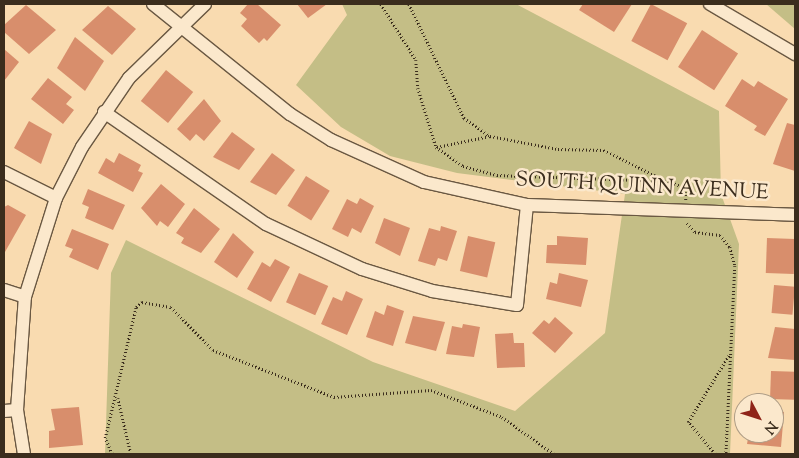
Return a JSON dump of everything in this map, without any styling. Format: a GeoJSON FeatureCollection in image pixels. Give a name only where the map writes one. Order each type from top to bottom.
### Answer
{"type":"FeatureCollection","features":[{"type":"Feature","properties":{"kind":"street","name":"SOUTH QUINN AVENUE"},"geometry":{"type":"LineString","coordinates":[[153,4],[262,94],[331,140],[424,182],[527,205],[795,215]]}},
{"type":"Feature","properties":{"kind":"street"},"geometry":{"type":"LineString","coordinates":[[24,454],[18,410],[25,297],[56,198],[104,112],[180,26],[205,4]]}},
{"type":"Feature","properties":{"kind":"street"},"geometry":{"type":"LineString","coordinates":[[710,4],[795,54]]}},
{"type":"Feature","properties":{"kind":"street"},"geometry":{"type":"LineString","coordinates":[[104,112],[231,201],[303,244],[432,291],[517,305],[527,205]]}},
{"type":"Feature","properties":{"kind":"street"},"geometry":{"type":"LineString","coordinates":[[4,172],[56,198]]}},
{"type":"Feature","properties":{"kind":"street"},"geometry":{"type":"LineString","coordinates":[[4,290],[25,297]]}},
{"type":"Feature","properties":{"kind":"street"},"geometry":{"type":"LineString","coordinates":[[4,411],[18,410]]}},
{"type":"Feature","properties":{"kind":"path"},"geometry":{"type":"LineString","coordinates":[[409,4],[464,118],[490,136]]}},
{"type":"Feature","properties":{"kind":"path"},"geometry":{"type":"LineString","coordinates":[[436,147],[490,136],[558,149],[604,150],[668,181]]}},
{"type":"Feature","properties":{"kind":"path"},"geometry":{"type":"LineString","coordinates":[[112,454],[105,438],[118,396],[128,337],[136,307],[142,302],[171,307],[213,350],[334,397],[430,390],[502,416],[554,454]]}},
{"type":"Feature","properties":{"kind":"path"},"geometry":{"type":"LineString","coordinates":[[715,454],[688,422],[730,354]]}},
{"type":"Feature","properties":{"kind":"path"},"geometry":{"type":"LineString","coordinates":[[118,396],[131,454]]}},
{"type":"Feature","properties":{"kind":"shaded area"},"geometry":{"type":"Polygon","coordinates":[[[342,4],[516,4],[719,111],[721,194],[739,244],[730,454],[105,454],[111,273],[126,240],[373,362],[515,411],[605,333],[625,194],[457,173],[390,156],[341,127],[296,85],[347,15],[342,4]]]}},
{"type":"Feature","properties":{"kind":"shaded area"},"geometry":{"type":"Polygon","coordinates":[[[766,4],[795,4],[795,29],[766,4]]]}},
{"type":"Feature","properties":{"kind":"building"},"geometry":{"type":"Polygon","coordinates":[[[248,4],[257,4],[281,25],[267,41],[264,38],[259,43],[241,26],[247,19],[240,13],[248,4]]]}},
{"type":"Feature","properties":{"kind":"building"},"geometry":{"type":"Polygon","coordinates":[[[297,4],[327,4],[308,18],[297,4]]]}},
{"type":"Feature","properties":{"kind":"building"},"geometry":{"type":"Polygon","coordinates":[[[583,4],[632,4],[614,32],[579,10],[583,4]]]}},
{"type":"Feature","properties":{"kind":"building"},"geometry":{"type":"Polygon","coordinates":[[[651,4],[687,23],[667,60],[631,41],[651,4]]]}},
{"type":"Feature","properties":{"kind":"building"},"geometry":{"type":"Polygon","coordinates":[[[26,5],[56,30],[29,54],[4,32],[4,25],[26,5]]]}},
{"type":"Feature","properties":{"kind":"building"},"geometry":{"type":"Polygon","coordinates":[[[108,6],[136,29],[112,55],[82,30],[108,6]]]}},
{"type":"Feature","properties":{"kind":"building"},"geometry":{"type":"Polygon","coordinates":[[[702,30],[738,53],[714,90],[678,67],[702,30]]]}},
{"type":"Feature","properties":{"kind":"building"},"geometry":{"type":"Polygon","coordinates":[[[75,37],[104,61],[85,91],[57,68],[75,37]]]}},
{"type":"Feature","properties":{"kind":"building"},"geometry":{"type":"Polygon","coordinates":[[[4,49],[19,62],[4,81],[4,49]]]}},
{"type":"Feature","properties":{"kind":"building"},"geometry":{"type":"Polygon","coordinates":[[[166,70],[193,92],[168,123],[141,101],[166,70]]]}},
{"type":"Feature","properties":{"kind":"building"},"geometry":{"type":"Polygon","coordinates":[[[48,78],[72,97],[66,104],[74,110],[63,124],[31,99],[48,78]]]}},
{"type":"Feature","properties":{"kind":"building"},"geometry":{"type":"Polygon","coordinates":[[[742,79],[754,87],[758,81],[788,99],[765,136],[754,130],[757,126],[725,106],[742,79]]]}},
{"type":"Feature","properties":{"kind":"building"},"geometry":{"type":"Polygon","coordinates":[[[204,99],[221,121],[204,141],[196,134],[190,141],[177,129],[204,99]]]}},
{"type":"Feature","properties":{"kind":"building"},"geometry":{"type":"Polygon","coordinates":[[[29,121],[52,134],[41,164],[14,148],[29,121]]]}},
{"type":"Feature","properties":{"kind":"building"},"geometry":{"type":"Polygon","coordinates":[[[787,123],[795,125],[795,171],[773,164],[787,123]]]}},
{"type":"Feature","properties":{"kind":"building"},"geometry":{"type":"Polygon","coordinates":[[[232,132],[255,149],[239,170],[213,157],[232,132]]]}},
{"type":"Feature","properties":{"kind":"building"},"geometry":{"type":"Polygon","coordinates":[[[119,153],[141,165],[138,171],[143,173],[133,192],[98,173],[106,158],[114,163],[119,153]]]}},
{"type":"Feature","properties":{"kind":"building"},"geometry":{"type":"Polygon","coordinates":[[[272,153],[295,170],[276,195],[250,182],[272,153]]]}},
{"type":"Feature","properties":{"kind":"building"},"geometry":{"type":"Polygon","coordinates":[[[306,176],[330,191],[311,221],[287,206],[306,176]]]}},
{"type":"Feature","properties":{"kind":"building"},"geometry":{"type":"Polygon","coordinates":[[[161,184],[185,204],[168,227],[160,221],[157,226],[141,208],[161,184]]]}},
{"type":"Feature","properties":{"kind":"building"},"geometry":{"type":"Polygon","coordinates":[[[88,189],[125,205],[113,230],[85,218],[89,207],[82,204],[88,189]]]}},
{"type":"Feature","properties":{"kind":"building"},"geometry":{"type":"Polygon","coordinates":[[[360,198],[374,206],[361,233],[352,228],[348,237],[332,229],[347,199],[357,204],[360,198]]]}},
{"type":"Feature","properties":{"kind":"building"},"geometry":{"type":"Polygon","coordinates":[[[8,205],[26,215],[5,252],[4,207],[8,205]]]}},
{"type":"Feature","properties":{"kind":"building"},"geometry":{"type":"Polygon","coordinates":[[[194,208],[220,229],[201,253],[181,243],[184,238],[176,233],[194,208]]]}},
{"type":"Feature","properties":{"kind":"building"},"geometry":{"type":"Polygon","coordinates":[[[384,218],[410,228],[400,256],[375,243],[384,218]]]}},
{"type":"Feature","properties":{"kind":"building"},"geometry":{"type":"Polygon","coordinates":[[[441,226],[457,231],[447,261],[438,258],[435,266],[418,261],[429,228],[440,231],[441,226]]]}},
{"type":"Feature","properties":{"kind":"building"},"geometry":{"type":"Polygon","coordinates":[[[72,229],[109,244],[98,270],[69,257],[73,249],[65,246],[72,229]]]}},
{"type":"Feature","properties":{"kind":"building"},"geometry":{"type":"Polygon","coordinates":[[[233,233],[254,252],[237,278],[214,262],[233,233]]]}},
{"type":"Feature","properties":{"kind":"building"},"geometry":{"type":"Polygon","coordinates":[[[468,236],[495,242],[487,277],[460,271],[468,236]]]}},
{"type":"Feature","properties":{"kind":"building"},"geometry":{"type":"Polygon","coordinates":[[[557,236],[588,238],[586,265],[546,263],[547,245],[557,245],[557,236]]]}},
{"type":"Feature","properties":{"kind":"building"},"geometry":{"type":"Polygon","coordinates":[[[767,238],[795,239],[794,274],[766,273],[767,238]]]}},
{"type":"Feature","properties":{"kind":"building"},"geometry":{"type":"Polygon","coordinates":[[[275,259],[290,267],[271,302],[247,289],[262,262],[270,267],[275,259]]]}},
{"type":"Feature","properties":{"kind":"building"},"geometry":{"type":"Polygon","coordinates":[[[299,273],[328,286],[315,315],[286,302],[299,273]]]}},
{"type":"Feature","properties":{"kind":"building"},"geometry":{"type":"Polygon","coordinates":[[[559,273],[588,280],[581,307],[546,299],[550,282],[557,284],[559,273]]]}},
{"type":"Feature","properties":{"kind":"building"},"geometry":{"type":"Polygon","coordinates":[[[774,285],[795,287],[792,315],[772,313],[774,285]]]}},
{"type":"Feature","properties":{"kind":"building"},"geometry":{"type":"Polygon","coordinates":[[[346,291],[363,299],[347,335],[321,324],[333,297],[342,301],[346,291]]]}},
{"type":"Feature","properties":{"kind":"building"},"geometry":{"type":"Polygon","coordinates":[[[387,305],[404,311],[393,346],[366,337],[375,311],[384,315],[387,305]]]}},
{"type":"Feature","properties":{"kind":"building"},"geometry":{"type":"Polygon","coordinates":[[[413,316],[445,322],[436,351],[405,343],[413,316]]]}},
{"type":"Feature","properties":{"kind":"building"},"geometry":{"type":"Polygon","coordinates":[[[555,317],[573,333],[555,353],[532,333],[544,320],[549,324],[555,317]]]}},
{"type":"Feature","properties":{"kind":"building"},"geometry":{"type":"Polygon","coordinates":[[[463,324],[480,327],[474,357],[446,354],[452,326],[462,328],[463,324]]]}},
{"type":"Feature","properties":{"kind":"building"},"geometry":{"type":"Polygon","coordinates":[[[775,327],[795,329],[795,360],[768,358],[775,327]]]}},
{"type":"Feature","properties":{"kind":"building"},"geometry":{"type":"Polygon","coordinates":[[[513,333],[514,343],[524,343],[525,367],[497,368],[495,334],[513,333]]]}},
{"type":"Feature","properties":{"kind":"building"},"geometry":{"type":"Polygon","coordinates":[[[771,371],[795,372],[794,400],[784,399],[784,393],[770,393],[771,371]]]}},
{"type":"Feature","properties":{"kind":"building"},"geometry":{"type":"Polygon","coordinates":[[[79,407],[83,445],[49,448],[49,431],[55,430],[51,409],[79,407]]]}},
{"type":"Feature","properties":{"kind":"building"},"geometry":{"type":"Polygon","coordinates":[[[747,443],[781,443],[781,447],[747,443]]]}}]}
